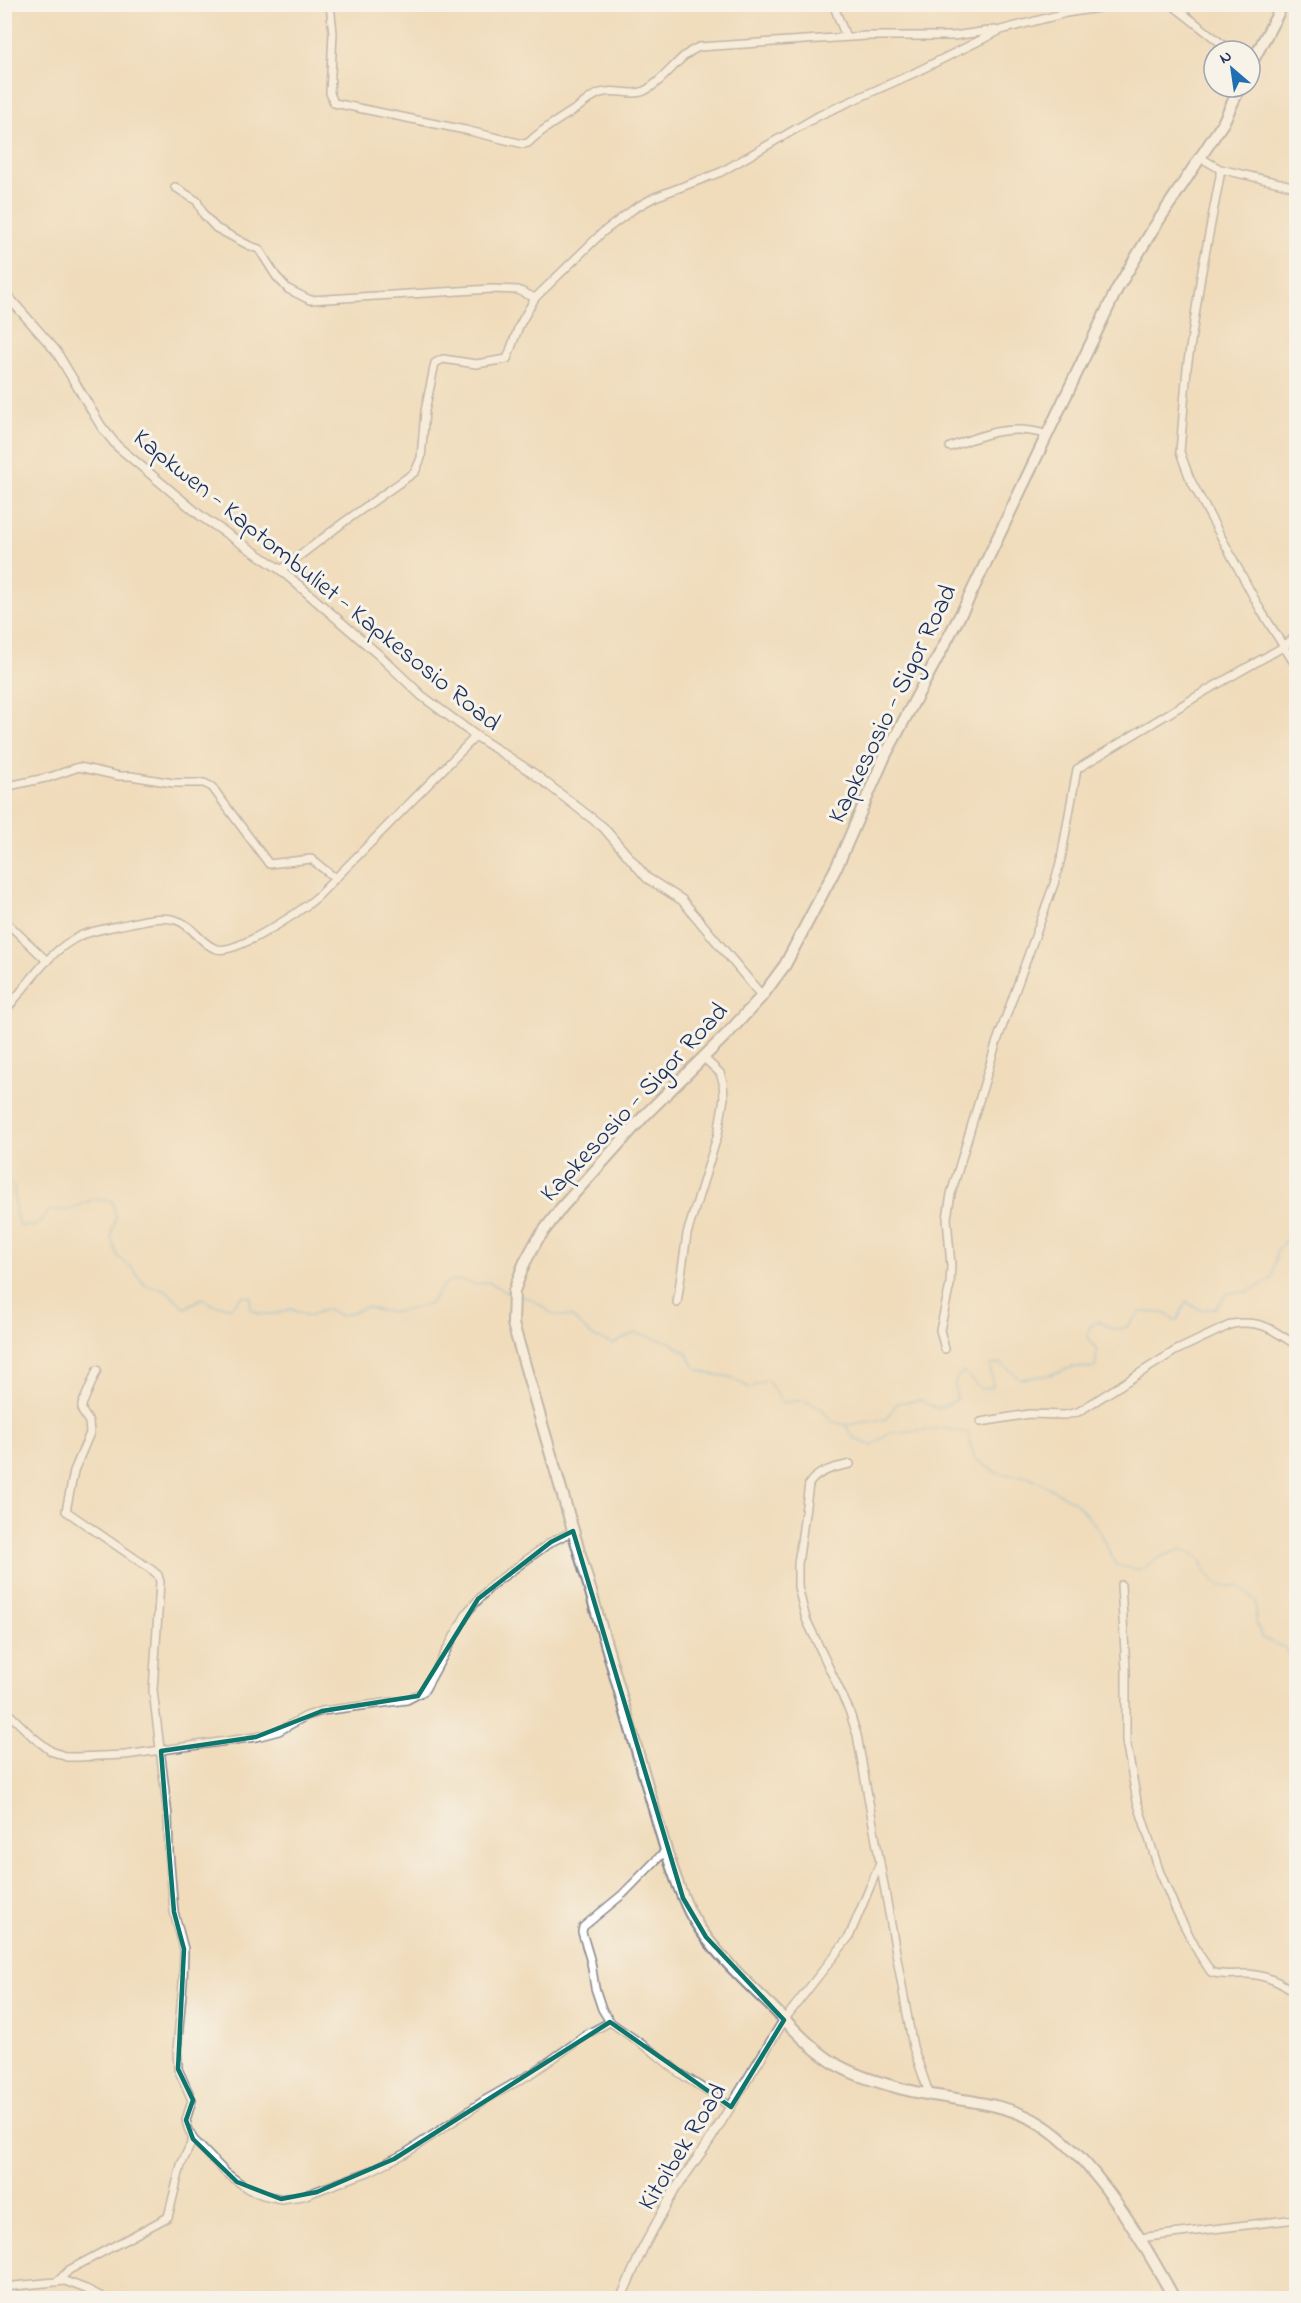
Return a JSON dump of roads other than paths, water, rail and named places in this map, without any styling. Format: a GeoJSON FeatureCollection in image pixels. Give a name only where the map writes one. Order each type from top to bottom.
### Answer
{"type":"FeatureCollection","features":[{"type":"Feature","properties":{"kind":"main road"},"geometry":{"type":"LineString","coordinates":[[1262,42],[1283,4]]}},
{"type":"Feature","properties":{"kind":"main road","name":"Kapkesosio - Sigor Road"},"geometry":{"type":"LineString","coordinates":[[573,1531],[513,1324],[513,1295],[524,1263],[537,1240],[562,1207],[645,1115],[704,1058],[762,996],[785,965],[822,898],[885,756],[975,585],[1117,289],[1223,123],[1234,99]]}},
{"type":"Feature","properties":{"kind":"main road"},"geometry":{"type":"LineString","coordinates":[[573,1531],[666,1850],[683,1898],[706,1937],[784,2020],[825,2057],[841,2067],[877,2081],[930,2096],[992,2105],[1019,2113],[1041,2124],[1072,2150],[1094,2173],[1139,2238],[1174,2298]]}},
{"type":"Feature","properties":{"kind":"street"},"geometry":{"type":"LineString","coordinates":[[330,4],[333,33],[330,93],[334,103],[521,144],[528,143],[553,121],[595,95],[617,91],[638,93],[646,90],[686,54],[699,47],[846,37],[953,36],[1001,30],[1095,6],[1124,4]]}},
{"type":"Feature","properties":{"kind":"street"},"geometry":{"type":"LineString","coordinates":[[833,4],[846,37]]}},
{"type":"Feature","properties":{"kind":"street"},"geometry":{"type":"LineString","coordinates":[[1171,4],[1216,39]]}},
{"type":"Feature","properties":{"kind":"street"},"geometry":{"type":"LineString","coordinates":[[281,570],[415,472],[421,458],[425,411],[435,363],[443,359],[476,364],[507,359],[519,326],[535,298],[603,232],[635,208],[655,197],[721,172],[820,115],[912,74],[1001,30]]}},
{"type":"Feature","properties":{"kind":"street"},"geometry":{"type":"LineString","coordinates":[[1201,158],[1220,169],[1296,187]]}},
{"type":"Feature","properties":{"kind":"street"},"geometry":{"type":"LineString","coordinates":[[1220,169],[1187,369],[1180,452],[1190,479],[1283,647],[1296,666]]}},
{"type":"Feature","properties":{"kind":"street"},"geometry":{"type":"LineString","coordinates":[[175,186],[197,201],[204,215],[216,228],[259,249],[268,259],[276,276],[288,289],[310,300],[492,289],[518,290],[535,298]]}},
{"type":"Feature","properties":{"kind":"street","name":"Kapkwen - Kaptombuliet - Kapkesosio Road"},"geometry":{"type":"LineString","coordinates":[[4,292],[56,351],[101,426],[117,446],[202,517],[281,570],[380,656],[422,696],[476,736],[533,773],[603,828],[647,878],[682,900],[762,996]]}},
{"type":"Feature","properties":{"kind":"street"},"geometry":{"type":"LineString","coordinates":[[950,447],[982,435],[1011,429],[1046,434]]}},
{"type":"Feature","properties":{"kind":"street"},"geometry":{"type":"LineString","coordinates":[[945,1349],[940,1330],[950,1285],[951,1266],[947,1218],[951,1194],[996,1044],[1054,884],[1061,859],[1077,769],[1283,647],[1296,636]]}},
{"type":"Feature","properties":{"kind":"street"},"geometry":{"type":"LineString","coordinates":[[4,1012],[46,961],[61,947],[83,935],[103,928],[164,918],[182,922],[214,948],[227,948],[256,937],[294,915],[335,878],[476,736]]}},
{"type":"Feature","properties":{"kind":"street"},"geometry":{"type":"LineString","coordinates":[[4,787],[50,777],[79,767],[119,776],[173,783],[204,783],[212,787],[269,864],[311,859],[335,878]]}},
{"type":"Feature","properties":{"kind":"street"},"geometry":{"type":"LineString","coordinates":[[4,920],[46,961]]}},
{"type":"Feature","properties":{"kind":"street"},"geometry":{"type":"LineString","coordinates":[[677,1303],[687,1234],[718,1134],[724,1098],[720,1072],[704,1058]]}},
{"type":"Feature","properties":{"kind":"street"},"geometry":{"type":"LineString","coordinates":[[981,1422],[1029,1414],[1078,1412],[1174,1351],[1233,1324],[1267,1326],[1296,1347]]}},
{"type":"Feature","properties":{"kind":"street"},"geometry":{"type":"LineString","coordinates":[[97,1370],[82,1405],[82,1411],[89,1422],[89,1437],[74,1471],[66,1511],[144,1564],[159,1578],[160,1607],[153,1676],[155,1713],[168,1816],[174,1912],[184,1949],[177,2069],[192,2100],[186,2120],[193,2139],[225,2172],[248,2189],[281,2199],[303,2196],[368,2172],[406,2153],[485,2100],[534,2072],[589,2033],[610,2022]]}},
{"type":"Feature","properties":{"kind":"street"},"geometry":{"type":"LineString","coordinates":[[850,1464],[822,1473],[809,1484],[798,1564],[798,1587],[806,1619],[853,1721],[913,2047],[930,2096]]}},
{"type":"Feature","properties":{"kind":"street"},"geometry":{"type":"LineString","coordinates":[[4,1709],[41,1744],[60,1755],[76,1757],[161,1751],[264,1736],[322,1710],[398,1701],[418,1696],[429,1684],[463,1620],[478,1599],[492,1585],[551,1542],[573,1531]]}},
{"type":"Feature","properties":{"kind":"street"},"geometry":{"type":"LineString","coordinates":[[1121,1585],[1126,1658],[1126,1741],[1130,1769],[1148,1839],[1172,1900],[1199,1954],[1211,1972],[1223,1975],[1254,1975],[1273,1980],[1296,1994]]}},
{"type":"Feature","properties":{"kind":"street"},"geometry":{"type":"LineString","coordinates":[[666,1850],[623,1894],[590,1919],[582,1929],[597,1998],[610,2022],[678,2072],[731,2107]]}},
{"type":"Feature","properties":{"kind":"street"},"geometry":{"type":"LineString","coordinates":[[784,2020],[804,1991],[849,1937],[880,1863]]}},
{"type":"Feature","properties":{"kind":"street","name":"Kitoibek Road"},"geometry":{"type":"LineString","coordinates":[[621,2298],[643,2248],[674,2191],[731,2107],[784,2020]]}},
{"type":"Feature","properties":{"kind":"street"},"geometry":{"type":"LineString","coordinates":[[58,2281],[69,2270],[168,2217],[181,2164],[193,2139]]}},
{"type":"Feature","properties":{"kind":"street"},"geometry":{"type":"LineString","coordinates":[[1139,2238],[1296,2219]]}},
{"type":"Feature","properties":{"kind":"street"},"geometry":{"type":"LineString","coordinates":[[4,2287],[58,2281],[73,2283],[104,2298]]}},
{"type":"Feature","properties":{"kind":"waterway"},"geometry":{"type":"LineString","coordinates":[[4,10],[7,4]]}},
{"type":"Feature","properties":{"kind":"waterway"},"geometry":{"type":"LineString","coordinates":[[4,1180],[14,1187],[16,1216],[20,1226],[35,1226],[50,1211],[67,1210],[94,1199],[112,1201],[116,1216],[111,1237],[118,1257],[131,1267],[146,1286],[165,1289],[185,1308],[202,1298],[213,1305],[231,1307],[243,1296],[251,1297],[250,1308],[260,1314],[276,1314],[291,1309],[308,1316],[327,1309],[341,1316],[367,1307],[398,1312],[430,1304],[439,1290],[453,1280],[476,1285],[489,1282],[508,1293]]}},
{"type":"Feature","properties":{"kind":"waterway"},"geometry":{"type":"LineString","coordinates":[[519,1296],[532,1299],[554,1315],[572,1317],[592,1336],[613,1344],[635,1333],[669,1342],[686,1352],[696,1369],[730,1377],[750,1388],[767,1380],[783,1403],[802,1400],[821,1408],[833,1422],[846,1425],[886,1419],[897,1403],[920,1400],[938,1409],[956,1400],[955,1381],[963,1371],[981,1389],[993,1387],[990,1365],[1002,1364],[1020,1379],[1049,1375],[1073,1367],[1095,1368],[1097,1351],[1088,1336],[1090,1326],[1100,1321],[1113,1329],[1126,1328],[1140,1312],[1164,1313],[1177,1321],[1186,1302],[1201,1310],[1216,1308],[1228,1293],[1247,1292],[1272,1279],[1276,1253],[1296,1226]]}},
{"type":"Feature","properties":{"kind":"waterway"},"geometry":{"type":"LineString","coordinates":[[846,1426],[855,1439],[873,1446],[888,1433],[941,1428],[968,1433],[974,1458],[997,1473],[1030,1477],[1075,1502],[1097,1527],[1116,1565],[1141,1570],[1158,1558],[1182,1549],[1201,1559],[1206,1573],[1220,1586],[1239,1587],[1256,1601],[1256,1623],[1262,1638],[1285,1648],[1296,1670]]}}]}
